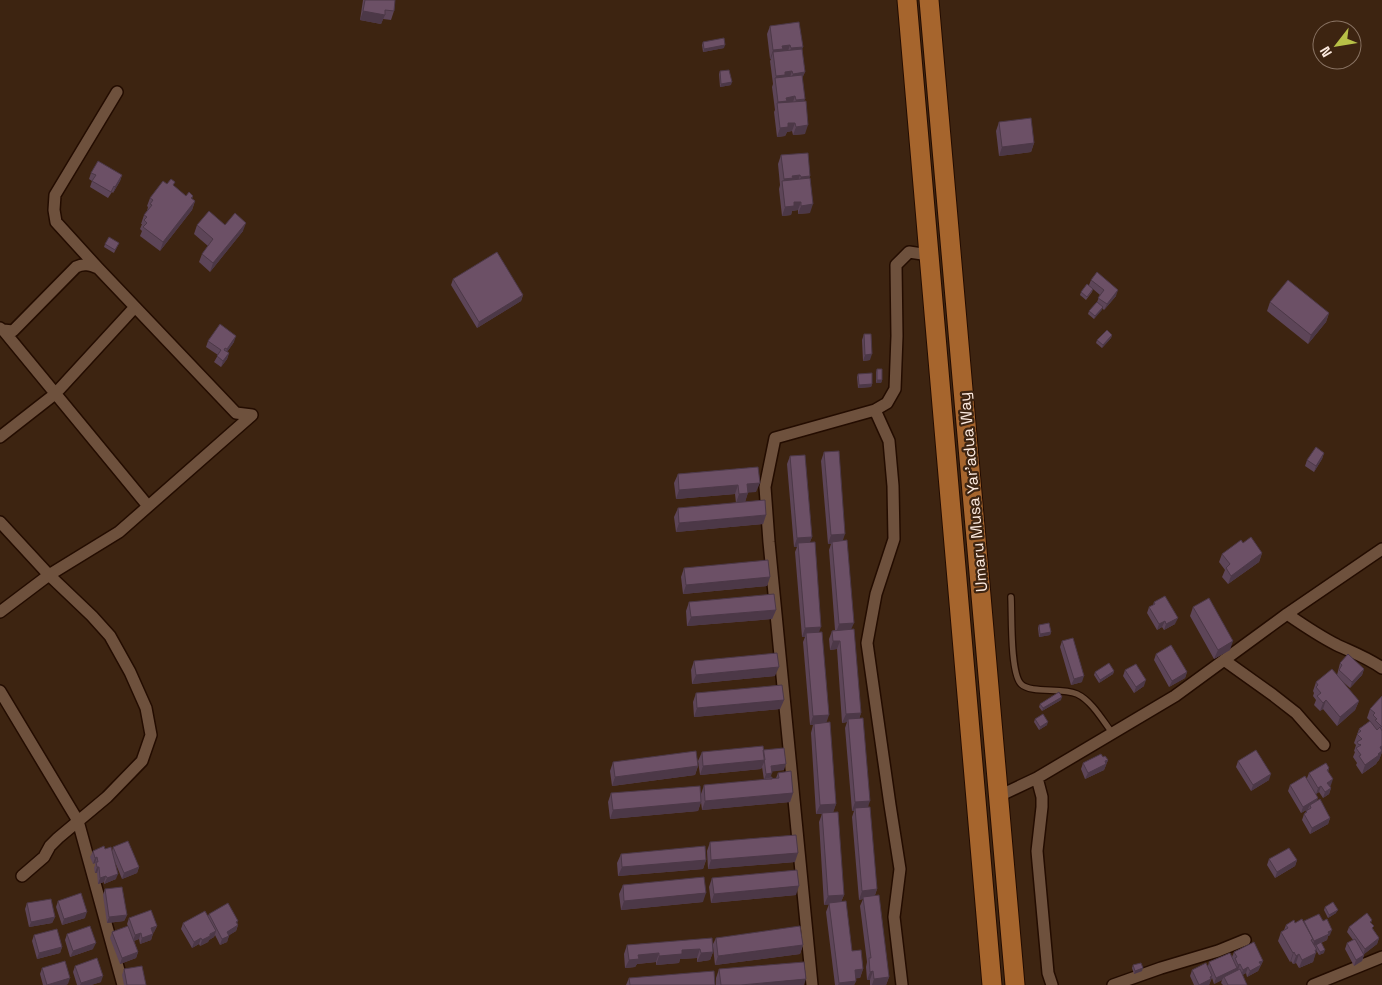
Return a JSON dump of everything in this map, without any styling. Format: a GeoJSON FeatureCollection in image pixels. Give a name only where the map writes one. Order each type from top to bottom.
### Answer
{"type":"FeatureCollection","features":[{"type":"Feature","properties":{"kind":"main road","name":"Umaru Musa Yar'adua Way"},"geometry":{"type":"LineString","coordinates":[[907,0],[992,985]]}},
{"type":"Feature","properties":{"kind":"main road","name":"Umaru Musa Yar'adua Way"},"geometry":{"type":"LineString","coordinates":[[928,0],[1015,985]]}},
{"type":"Feature","properties":{"kind":"street"},"geometry":{"type":"LineString","coordinates":[[0,612],[49,576],[119,532],[252,415],[236,413],[56,222],[54,210],[55,196],[117,92]]}},
{"type":"Feature","properties":{"kind":"street"},"geometry":{"type":"LineString","coordinates":[[812,985],[765,487],[775,438],[875,410],[887,403],[895,389],[897,336],[896,265],[909,252],[929,255]]}},
{"type":"Feature","properties":{"kind":"street"},"geometry":{"type":"LineString","coordinates":[[1,329],[13,331],[76,268],[87,264],[98,268]]}},
{"type":"Feature","properties":{"kind":"street"},"geometry":{"type":"LineString","coordinates":[[0,437],[55,394],[135,307]]}},
{"type":"Feature","properties":{"kind":"street"},"geometry":{"type":"LineString","coordinates":[[1,329],[148,506]]}},
{"type":"Feature","properties":{"kind":"street"},"geometry":{"type":"LineString","coordinates":[[875,410],[888,441],[894,540],[876,594],[867,643],[900,869],[894,917],[902,985]]}},
{"type":"Feature","properties":{"kind":"street"},"geometry":{"type":"LineString","coordinates":[[0,522],[49,576],[92,616],[110,636],[130,672],[146,708],[150,735],[142,761],[107,797],[58,838],[50,846],[44,858],[22,876]]}},
{"type":"Feature","properties":{"kind":"street"},"geometry":{"type":"LineString","coordinates":[[999,796],[1037,778],[1174,696],[1287,614],[1382,549]]}},
{"type":"Feature","properties":{"kind":"street"},"geometry":{"type":"LineString","coordinates":[[1287,614],[1316,633],[1371,660],[1382,668]]}},
{"type":"Feature","properties":{"kind":"street"},"geometry":{"type":"LineString","coordinates":[[1224,660],[1296,713],[1324,746]]}},
{"type":"Feature","properties":{"kind":"street"},"geometry":{"type":"LineString","coordinates":[[0,690],[78,821],[123,985]]}},
{"type":"Feature","properties":{"kind":"street"},"geometry":{"type":"LineString","coordinates":[[1037,778],[1042,797],[1037,851],[1048,973],[1052,985]]}},
{"type":"Feature","properties":{"kind":"street"},"geometry":{"type":"LineString","coordinates":[[1118,984],[1245,940]]}},
{"type":"Feature","properties":{"kind":"street"},"geometry":{"type":"LineString","coordinates":[[1313,985],[1382,957]]}},
{"type":"Feature","properties":{"kind":"lane"},"geometry":{"type":"LineString","coordinates":[[1011,597],[1014,668],[1020,683],[1030,689],[1061,690],[1077,694],[1090,704],[1113,734]]}},
{"type":"Feature","properties":{"kind":"building"},"geometry":{"type":"Polygon","coordinates":[[[365,0],[395,0],[394,11],[385,10],[385,15],[363,11],[365,0]]]}},
{"type":"Feature","properties":{"kind":"building"},"geometry":{"type":"Polygon","coordinates":[[[799,22],[803,47],[791,48],[790,45],[782,46],[783,49],[773,50],[770,26],[799,22]]]}},
{"type":"Feature","properties":{"kind":"building"},"geometry":{"type":"Polygon","coordinates":[[[724,38],[725,45],[704,49],[703,42],[724,38]]]}},
{"type":"Feature","properties":{"kind":"building"},"geometry":{"type":"Polygon","coordinates":[[[802,49],[805,72],[793,74],[792,71],[785,72],[785,75],[776,76],[773,52],[802,49]]]}},
{"type":"Feature","properties":{"kind":"building"},"geometry":{"type":"Polygon","coordinates":[[[729,70],[732,82],[721,84],[720,71],[729,70]]]}},
{"type":"Feature","properties":{"kind":"building"},"geometry":{"type":"Polygon","coordinates":[[[802,75],[805,99],[796,100],[795,96],[786,98],[787,101],[778,102],[775,78],[802,75]]]}},
{"type":"Feature","properties":{"kind":"building"},"geometry":{"type":"Polygon","coordinates":[[[806,101],[808,125],[796,127],[795,123],[788,123],[788,127],[780,128],[777,103],[806,101]]]}},
{"type":"Feature","properties":{"kind":"building"},"geometry":{"type":"Polygon","coordinates":[[[1031,118],[1034,143],[1002,147],[999,122],[1031,118]]]}},
{"type":"Feature","properties":{"kind":"building"},"geometry":{"type":"Polygon","coordinates":[[[808,153],[810,176],[801,177],[800,175],[784,179],[781,155],[808,153]]]}},
{"type":"Feature","properties":{"kind":"building"},"geometry":{"type":"Polygon","coordinates":[[[98,161],[122,175],[111,192],[92,181],[96,175],[91,173],[98,161]]]}},
{"type":"Feature","properties":{"kind":"building"},"geometry":{"type":"Polygon","coordinates":[[[810,178],[813,204],[801,206],[801,202],[794,202],[794,206],[785,207],[782,181],[810,178]]]}},
{"type":"Feature","properties":{"kind":"building"},"geometry":{"type":"Polygon","coordinates":[[[171,179],[175,182],[173,185],[186,196],[189,192],[193,196],[191,198],[195,201],[163,242],[143,227],[147,223],[144,220],[147,217],[144,215],[152,205],[150,204],[153,200],[150,198],[163,181],[167,184],[171,179]]]}},
{"type":"Feature","properties":{"kind":"building"},"geometry":{"type":"Polygon","coordinates":[[[209,211],[225,225],[235,213],[246,223],[213,263],[202,254],[213,239],[197,225],[209,211]]]}},
{"type":"Feature","properties":{"kind":"building"},"geometry":{"type":"Polygon","coordinates":[[[109,237],[119,243],[115,250],[105,244],[109,237]]]}},
{"type":"Feature","properties":{"kind":"building"},"geometry":{"type":"Polygon","coordinates":[[[497,252],[523,295],[479,322],[453,279],[497,252]]]}},
{"type":"Feature","properties":{"kind":"building"},"geometry":{"type":"Polygon","coordinates":[[[1097,272],[1118,290],[1107,304],[1098,298],[1104,290],[1091,280],[1097,272]]]}},
{"type":"Feature","properties":{"kind":"building"},"geometry":{"type":"Polygon","coordinates":[[[1288,280],[1329,313],[1311,335],[1270,302],[1288,280]]]}},
{"type":"Feature","properties":{"kind":"building"},"geometry":{"type":"Polygon","coordinates":[[[1087,284],[1093,289],[1087,297],[1081,292],[1087,284]]]}},
{"type":"Feature","properties":{"kind":"building"},"geometry":{"type":"Polygon","coordinates":[[[1097,302],[1103,307],[1095,316],[1089,311],[1097,302]]]}},
{"type":"Feature","properties":{"kind":"building"},"geometry":{"type":"Polygon","coordinates":[[[220,324],[236,336],[227,349],[225,348],[224,350],[229,353],[223,361],[217,356],[221,350],[208,341],[220,324]]]}},
{"type":"Feature","properties":{"kind":"building"},"geometry":{"type":"Polygon","coordinates":[[[1107,330],[1112,335],[1103,345],[1097,340],[1107,330]]]}},
{"type":"Feature","properties":{"kind":"building"},"geometry":{"type":"Polygon","coordinates":[[[864,334],[871,334],[872,354],[865,355],[864,334]]]}},
{"type":"Feature","properties":{"kind":"building"},"geometry":{"type":"Polygon","coordinates":[[[877,369],[882,369],[882,380],[877,380],[877,369]]]}},
{"type":"Feature","properties":{"kind":"building"},"geometry":{"type":"Polygon","coordinates":[[[872,373],[872,384],[859,385],[858,374],[872,373]]]}},
{"type":"Feature","properties":{"kind":"building"},"geometry":{"type":"Polygon","coordinates":[[[1316,447],[1324,453],[1316,466],[1307,460],[1316,447]]]}},
{"type":"Feature","properties":{"kind":"building"},"geometry":{"type":"Polygon","coordinates":[[[839,451],[845,534],[831,535],[824,452],[839,451]]]}},
{"type":"Feature","properties":{"kind":"building"},"geometry":{"type":"Polygon","coordinates":[[[805,455],[812,537],[797,538],[790,456],[805,455]]]}},
{"type":"Feature","properties":{"kind":"building"},"geometry":{"type":"Polygon","coordinates":[[[758,467],[760,483],[747,484],[748,493],[739,494],[738,485],[679,490],[678,474],[758,467]]]}},
{"type":"Feature","properties":{"kind":"building"},"geometry":{"type":"Polygon","coordinates":[[[765,500],[766,515],[679,523],[678,508],[765,500]]]}},
{"type":"Feature","properties":{"kind":"building"},"geometry":{"type":"Polygon","coordinates":[[[1251,537],[1262,553],[1231,576],[1226,568],[1230,564],[1222,554],[1241,540],[1243,543],[1251,537]]]}},
{"type":"Feature","properties":{"kind":"building"},"geometry":{"type":"Polygon","coordinates":[[[847,540],[854,623],[839,624],[832,542],[847,540]]]}},
{"type":"Feature","properties":{"kind":"building"},"geometry":{"type":"Polygon","coordinates":[[[815,542],[821,627],[805,628],[798,543],[815,542]]]}},
{"type":"Feature","properties":{"kind":"building"},"geometry":{"type":"Polygon","coordinates":[[[768,560],[770,577],[686,585],[684,568],[768,560]]]}},
{"type":"Feature","properties":{"kind":"building"},"geometry":{"type":"Polygon","coordinates":[[[774,594],[776,610],[691,617],[689,602],[774,594]]]}},
{"type":"Feature","properties":{"kind":"building"},"geometry":{"type":"Polygon","coordinates":[[[1165,596],[1178,618],[1166,624],[1165,621],[1159,624],[1149,607],[1165,596]]]}},
{"type":"Feature","properties":{"kind":"building"},"geometry":{"type":"Polygon","coordinates":[[[1209,598],[1233,641],[1218,650],[1193,607],[1209,598]]]}},
{"type":"Feature","properties":{"kind":"building"},"geometry":{"type":"Polygon","coordinates":[[[1049,623],[1051,632],[1040,634],[1039,625],[1049,623]]]}},
{"type":"Feature","properties":{"kind":"building"},"geometry":{"type":"Polygon","coordinates":[[[854,629],[861,713],[846,714],[840,641],[833,641],[832,631],[854,629]]]}},
{"type":"Feature","properties":{"kind":"building"},"geometry":{"type":"Polygon","coordinates":[[[822,632],[829,715],[813,716],[806,633],[822,632]]]}},
{"type":"Feature","properties":{"kind":"building"},"geometry":{"type":"Polygon","coordinates":[[[1073,638],[1084,676],[1074,679],[1062,641],[1073,638]]]}},
{"type":"Feature","properties":{"kind":"building"},"geometry":{"type":"Polygon","coordinates":[[[1171,645],[1187,672],[1172,681],[1156,654],[1171,645]]]}},
{"type":"Feature","properties":{"kind":"building"},"geometry":{"type":"Polygon","coordinates":[[[777,653],[779,667],[696,675],[694,661],[777,653]]]}},
{"type":"Feature","properties":{"kind":"building"},"geometry":{"type":"Polygon","coordinates":[[[1348,654],[1364,669],[1352,682],[1339,670],[1342,665],[1340,663],[1348,654]]]}},
{"type":"Feature","properties":{"kind":"building"},"geometry":{"type":"Polygon","coordinates":[[[1109,663],[1114,671],[1100,680],[1095,672],[1109,663]]]}},
{"type":"Feature","properties":{"kind":"building"},"geometry":{"type":"Polygon","coordinates":[[[1136,664],[1146,680],[1136,687],[1125,670],[1136,664]]]}},
{"type":"Feature","properties":{"kind":"building"},"geometry":{"type":"Polygon","coordinates":[[[1332,669],[1359,701],[1340,717],[1326,700],[1323,703],[1317,696],[1321,693],[1316,687],[1318,685],[1316,682],[1332,669]]]}},
{"type":"Feature","properties":{"kind":"building"},"geometry":{"type":"Polygon","coordinates":[[[782,685],[784,700],[697,708],[696,693],[782,685]]]}},
{"type":"Feature","properties":{"kind":"building"},"geometry":{"type":"Polygon","coordinates":[[[1059,692],[1062,697],[1043,708],[1040,704],[1059,692]]]}},
{"type":"Feature","properties":{"kind":"building"},"geometry":{"type":"Polygon","coordinates":[[[1382,696],[1382,727],[1375,720],[1377,719],[1373,715],[1375,713],[1370,709],[1382,696]]]}},
{"type":"Feature","properties":{"kind":"building"},"geometry":{"type":"Polygon","coordinates":[[[1043,714],[1048,722],[1040,727],[1035,719],[1043,714]]]}},
{"type":"Feature","properties":{"kind":"building"},"geometry":{"type":"Polygon","coordinates":[[[863,718],[870,801],[855,802],[848,719],[863,718]]]}},
{"type":"Feature","properties":{"kind":"building"},"geometry":{"type":"Polygon","coordinates":[[[1370,721],[1377,730],[1380,727],[1382,731],[1382,746],[1380,747],[1382,751],[1365,765],[1356,748],[1361,745],[1357,742],[1362,739],[1357,734],[1361,731],[1359,729],[1370,721]]]}},
{"type":"Feature","properties":{"kind":"building"},"geometry":{"type":"Polygon","coordinates":[[[830,722],[836,804],[820,805],[814,724],[830,722]]]}},
{"type":"Feature","properties":{"kind":"building"},"geometry":{"type":"Polygon","coordinates":[[[763,746],[765,760],[703,766],[702,752],[763,746]]]}},
{"type":"Feature","properties":{"kind":"building"},"geometry":{"type":"Polygon","coordinates":[[[784,748],[786,764],[771,766],[772,773],[766,774],[763,750],[784,748]]]}},
{"type":"Feature","properties":{"kind":"building"},"geometry":{"type":"Polygon","coordinates":[[[1256,750],[1271,774],[1253,785],[1238,761],[1256,750]]]}},
{"type":"Feature","properties":{"kind":"building"},"geometry":{"type":"Polygon","coordinates":[[[696,751],[698,766],[615,777],[613,762],[696,751]]]}},
{"type":"Feature","properties":{"kind":"building"},"geometry":{"type":"Polygon","coordinates":[[[1101,754],[1108,760],[1105,761],[1106,764],[1088,773],[1083,763],[1101,754]]]}},
{"type":"Feature","properties":{"kind":"building"},"geometry":{"type":"Polygon","coordinates":[[[1326,763],[1329,768],[1327,770],[1333,779],[1327,783],[1331,788],[1325,792],[1321,786],[1318,788],[1309,773],[1326,763]]]}},
{"type":"Feature","properties":{"kind":"building"},"geometry":{"type":"Polygon","coordinates":[[[791,771],[793,793],[705,801],[704,785],[779,778],[778,773],[791,771]]]}},
{"type":"Feature","properties":{"kind":"building"},"geometry":{"type":"Polygon","coordinates":[[[1305,776],[1318,798],[1303,807],[1290,785],[1305,776]]]}},
{"type":"Feature","properties":{"kind":"building"},"geometry":{"type":"Polygon","coordinates":[[[700,786],[701,802],[613,810],[611,793],[700,786]]]}},
{"type":"Feature","properties":{"kind":"building"},"geometry":{"type":"Polygon","coordinates":[[[1320,799],[1330,818],[1312,828],[1304,814],[1311,808],[1310,805],[1320,799]]]}},
{"type":"Feature","properties":{"kind":"building"},"geometry":{"type":"Polygon","coordinates":[[[870,807],[877,889],[862,891],[855,808],[870,807]]]}},
{"type":"Feature","properties":{"kind":"building"},"geometry":{"type":"Polygon","coordinates":[[[838,812],[844,895],[828,896],[822,813],[838,812]]]}},
{"type":"Feature","properties":{"kind":"building"},"geometry":{"type":"Polygon","coordinates":[[[796,835],[798,853],[711,860],[710,842],[796,835]]]}},
{"type":"Feature","properties":{"kind":"building"},"geometry":{"type":"Polygon","coordinates":[[[128,841],[139,867],[124,873],[113,847],[128,841]]]}},
{"type":"Feature","properties":{"kind":"building"},"geometry":{"type":"Polygon","coordinates":[[[104,846],[105,849],[111,847],[118,874],[107,878],[106,876],[100,878],[99,867],[97,867],[96,862],[98,862],[97,857],[95,858],[93,851],[104,846]]]}},
{"type":"Feature","properties":{"kind":"building"},"geometry":{"type":"Polygon","coordinates":[[[705,846],[706,860],[622,867],[621,854],[705,846]]]}},
{"type":"Feature","properties":{"kind":"building"},"geometry":{"type":"Polygon","coordinates":[[[1289,848],[1297,860],[1277,872],[1269,859],[1289,848]]]}},
{"type":"Feature","properties":{"kind":"building"},"geometry":{"type":"Polygon","coordinates":[[[797,870],[799,886],[714,894],[712,878],[797,870]]]}},
{"type":"Feature","properties":{"kind":"building"},"geometry":{"type":"Polygon","coordinates":[[[704,877],[706,893],[624,901],[623,885],[704,877]]]}},
{"type":"Feature","properties":{"kind":"building"},"geometry":{"type":"Polygon","coordinates":[[[122,887],[127,915],[109,917],[105,889],[122,887]]]}},
{"type":"Feature","properties":{"kind":"building"},"geometry":{"type":"Polygon","coordinates":[[[81,893],[87,912],[64,919],[58,901],[81,893]]]}},
{"type":"Feature","properties":{"kind":"building"},"geometry":{"type":"Polygon","coordinates":[[[879,895],[889,977],[874,979],[873,971],[870,972],[869,958],[871,958],[863,897],[879,895]]]}},
{"type":"Feature","properties":{"kind":"building"},"geometry":{"type":"Polygon","coordinates":[[[51,899],[55,917],[31,922],[27,903],[51,899]]]}},
{"type":"Feature","properties":{"kind":"building"},"geometry":{"type":"Polygon","coordinates":[[[846,901],[852,951],[861,950],[863,969],[855,970],[856,981],[839,983],[829,903],[846,901]]]}},
{"type":"Feature","properties":{"kind":"building"},"geometry":{"type":"Polygon","coordinates":[[[1333,902],[1338,910],[1329,915],[1325,907],[1333,902]]]}},
{"type":"Feature","properties":{"kind":"building"},"geometry":{"type":"Polygon","coordinates":[[[228,903],[238,921],[236,922],[238,925],[227,932],[229,936],[222,939],[209,914],[228,903]]]}},
{"type":"Feature","properties":{"kind":"building"},"geometry":{"type":"Polygon","coordinates":[[[151,910],[157,926],[151,928],[153,934],[142,938],[141,933],[135,935],[129,918],[151,910]]]}},
{"type":"Feature","properties":{"kind":"building"},"geometry":{"type":"Polygon","coordinates":[[[205,911],[216,931],[202,940],[201,938],[194,942],[183,923],[205,911]]]}},
{"type":"Feature","properties":{"kind":"building"},"geometry":{"type":"Polygon","coordinates":[[[1367,913],[1372,920],[1370,922],[1374,926],[1372,928],[1379,938],[1365,949],[1349,927],[1367,913]]]}},
{"type":"Feature","properties":{"kind":"building"},"geometry":{"type":"Polygon","coordinates":[[[1319,914],[1323,921],[1327,919],[1332,930],[1328,932],[1329,934],[1314,941],[1304,921],[1319,914]]]}},
{"type":"Feature","properties":{"kind":"building"},"geometry":{"type":"Polygon","coordinates":[[[1302,919],[1317,950],[1315,950],[1316,953],[1302,960],[1299,954],[1296,956],[1293,953],[1281,932],[1288,928],[1286,925],[1294,920],[1295,923],[1302,919]]]}},
{"type":"Feature","properties":{"kind":"building"},"geometry":{"type":"Polygon","coordinates":[[[90,926],[96,943],[73,951],[67,934],[90,926]]]}},
{"type":"Feature","properties":{"kind":"building"},"geometry":{"type":"Polygon","coordinates":[[[128,926],[138,952],[122,958],[112,932],[128,926]]]}},
{"type":"Feature","properties":{"kind":"building"},"geometry":{"type":"Polygon","coordinates":[[[800,926],[803,945],[718,956],[716,938],[800,926]]]}},
{"type":"Feature","properties":{"kind":"building"},"geometry":{"type":"Polygon","coordinates":[[[57,929],[62,947],[39,953],[34,935],[57,929]]]}},
{"type":"Feature","properties":{"kind":"building"},"geometry":{"type":"Polygon","coordinates":[[[712,938],[713,952],[701,953],[700,949],[682,950],[682,954],[659,956],[659,953],[638,955],[639,959],[629,960],[627,945],[712,938]]]}},
{"type":"Feature","properties":{"kind":"building"},"geometry":{"type":"Polygon","coordinates":[[[1355,939],[1364,955],[1356,960],[1347,943],[1355,939]]]}},
{"type":"Feature","properties":{"kind":"building"},"geometry":{"type":"Polygon","coordinates":[[[1254,942],[1263,961],[1259,962],[1261,965],[1250,971],[1248,967],[1243,970],[1240,964],[1238,965],[1234,952],[1254,942]]]}},
{"type":"Feature","properties":{"kind":"building"},"geometry":{"type":"Polygon","coordinates":[[[1321,942],[1325,950],[1320,952],[1316,945],[1321,942]]]}},
{"type":"Feature","properties":{"kind":"building"},"geometry":{"type":"Polygon","coordinates":[[[1230,953],[1237,968],[1216,978],[1209,962],[1230,953]]]}},
{"type":"Feature","properties":{"kind":"building"},"geometry":{"type":"Polygon","coordinates":[[[97,958],[103,976],[81,983],[75,966],[97,958]]]}},
{"type":"Feature","properties":{"kind":"building"},"geometry":{"type":"Polygon","coordinates":[[[65,961],[70,978],[47,985],[42,968],[65,961]]]}},
{"type":"Feature","properties":{"kind":"building"},"geometry":{"type":"Polygon","coordinates":[[[804,962],[806,979],[721,985],[719,969],[804,962]]]}},
{"type":"Feature","properties":{"kind":"building"},"geometry":{"type":"Polygon","coordinates":[[[1141,963],[1143,968],[1135,971],[1133,965],[1141,963]]]}},
{"type":"Feature","properties":{"kind":"building"},"geometry":{"type":"Polygon","coordinates":[[[1206,963],[1212,976],[1210,977],[1211,979],[1199,985],[1192,970],[1206,963]]]}},
{"type":"Feature","properties":{"kind":"building"},"geometry":{"type":"Polygon","coordinates":[[[142,966],[146,985],[127,985],[124,969],[142,966]]]}},
{"type":"Feature","properties":{"kind":"building"},"geometry":{"type":"Polygon","coordinates":[[[1240,969],[1247,985],[1228,985],[1224,977],[1240,969]]]}},
{"type":"Feature","properties":{"kind":"building"},"geometry":{"type":"Polygon","coordinates":[[[714,971],[715,985],[630,985],[629,978],[714,971]]]}}]}
